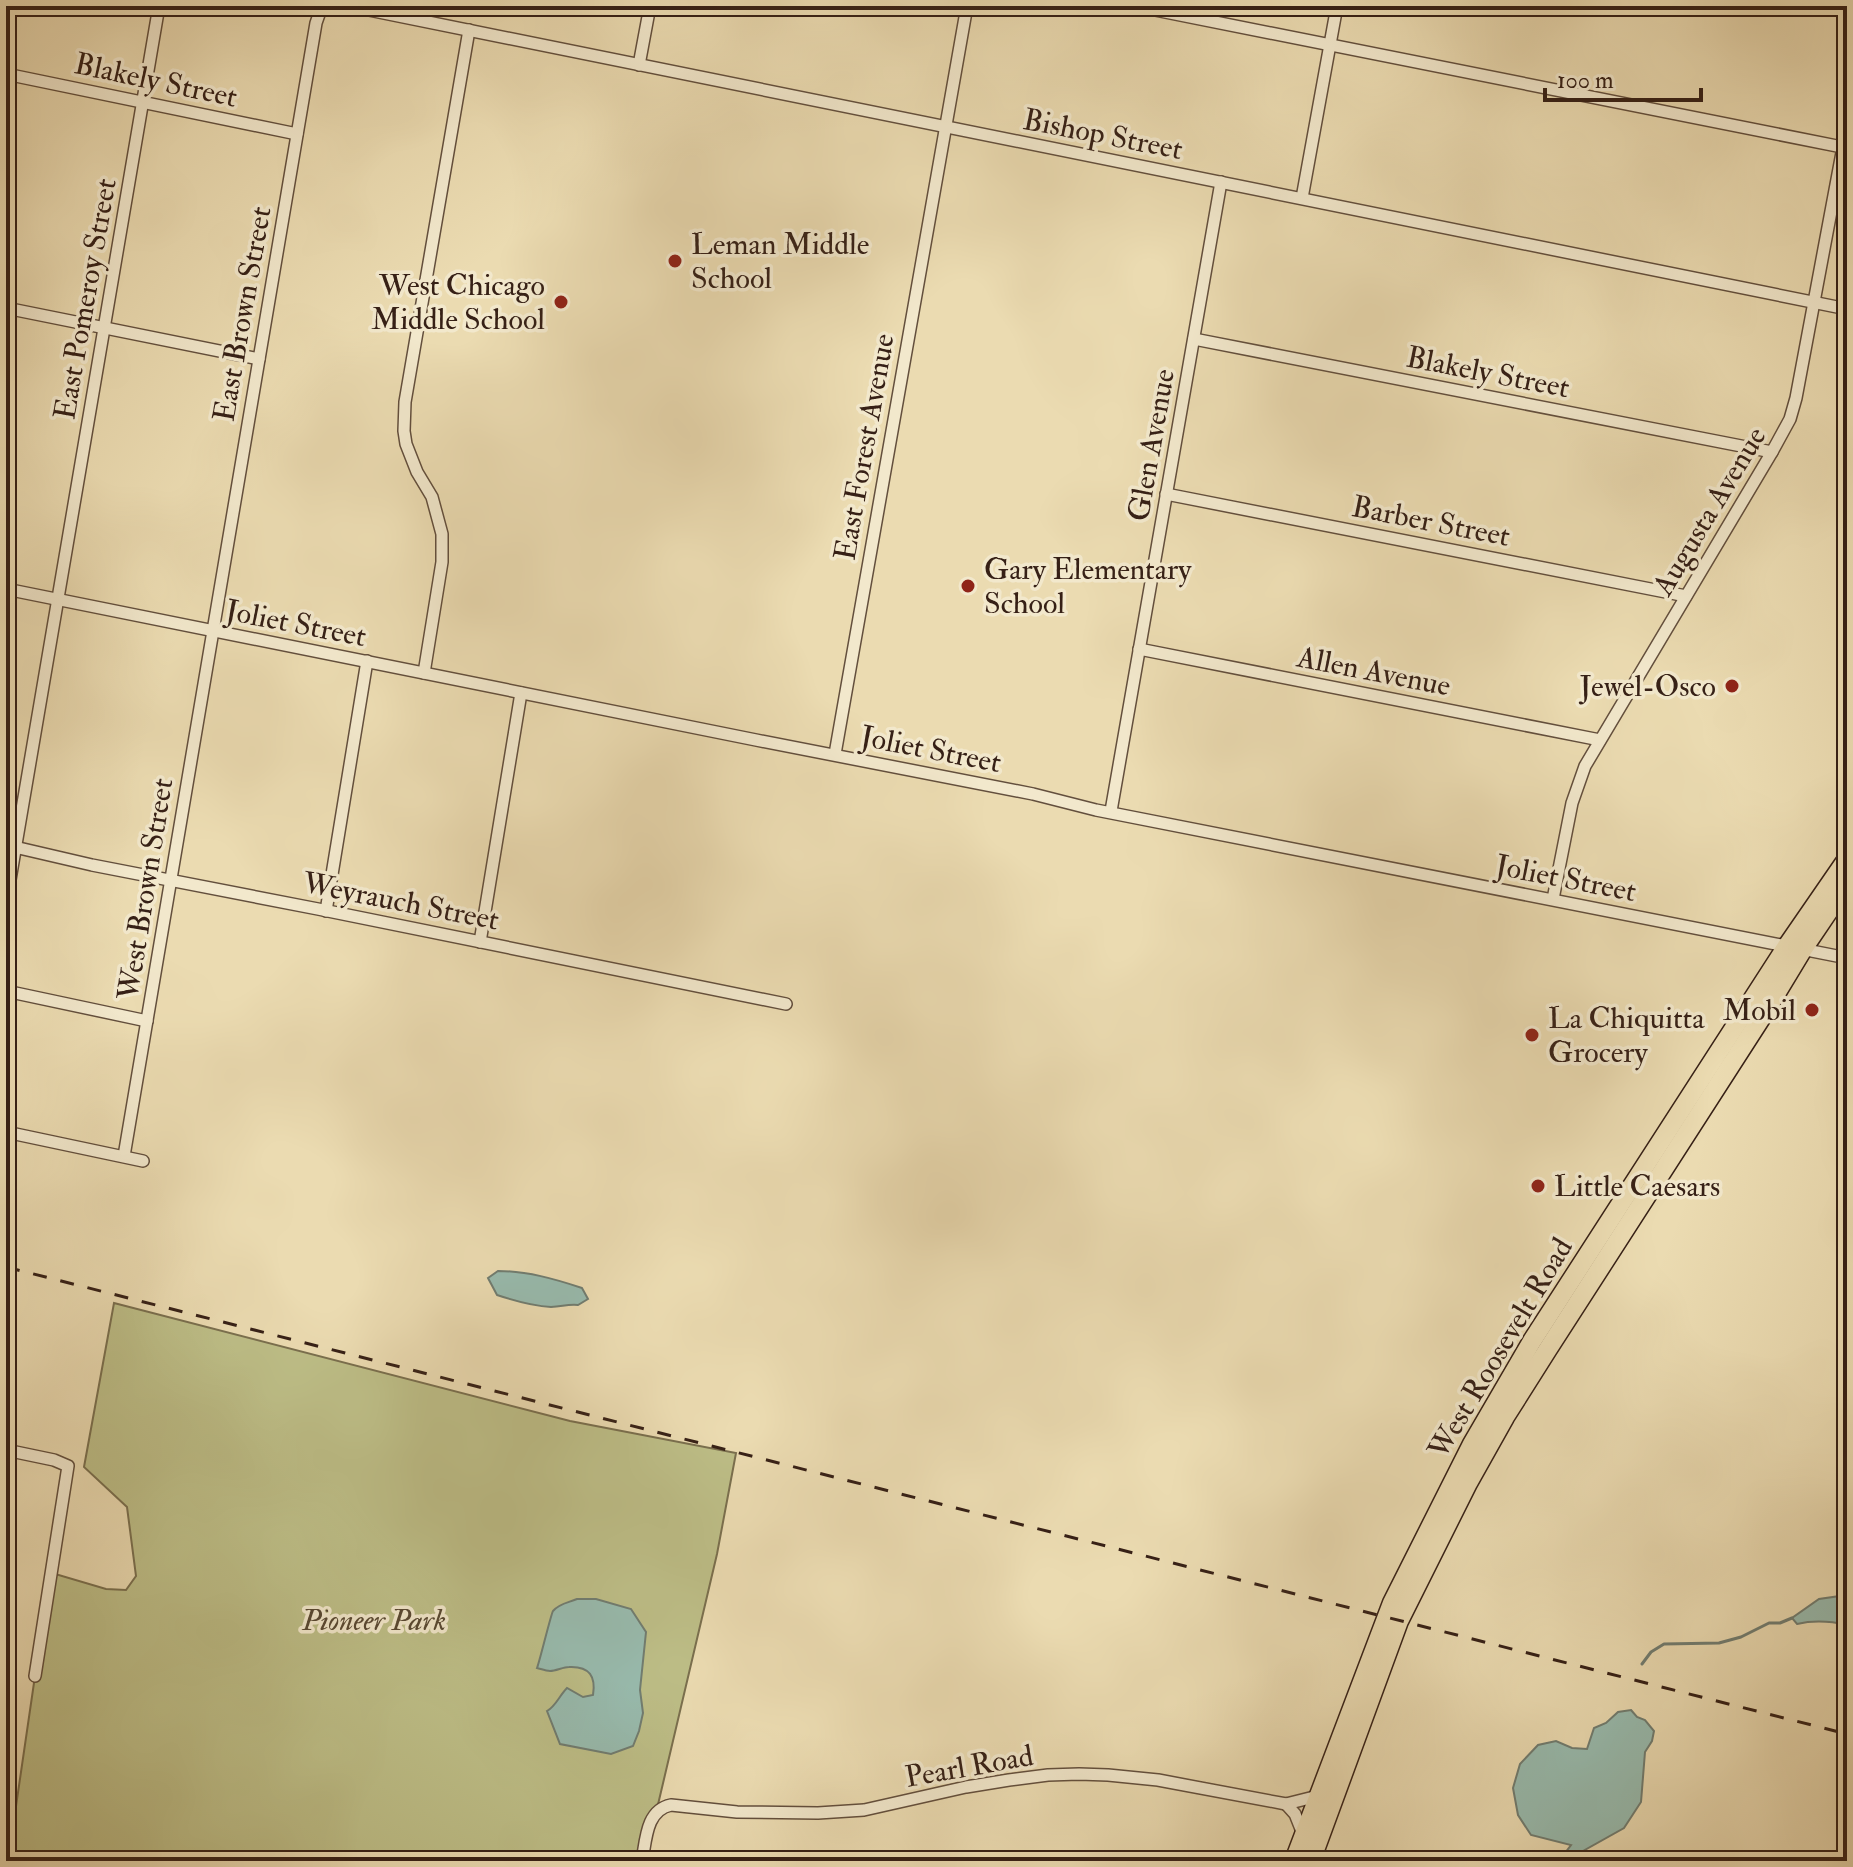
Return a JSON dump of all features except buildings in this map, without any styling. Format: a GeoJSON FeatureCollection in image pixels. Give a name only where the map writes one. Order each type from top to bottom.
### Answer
{"type":"FeatureCollection","features":[{"type":"Feature","properties":{"kind":"main road","name":"West Roosevelt Road"},"geometry":{"type":"LineString","coordinates":[[1294,1861],[1392,1603],[1466,1455],[1532,1341],[1795,948],[1847,859]]}},
{"type":"Feature","properties":{"kind":"main road","name":"West Roosevelt Road"},"geometry":{"type":"LineString","coordinates":[[1311,1861],[1399,1621],[1473,1472],[1525,1385],[1758,1023],[1795,948],[1847,884]]}},
{"type":"Feature","properties":{"kind":"street","name":"East Pomeroy Street"},"geometry":{"type":"LineString","coordinates":[[6,903],[11,846],[58,599],[159,6]]}},
{"type":"Feature","properties":{"kind":"street","name":"East Brown Street"},"geometry":{"type":"LineString","coordinates":[[213,630],[316,23],[322,6]]}},
{"type":"Feature","properties":{"kind":"street","name":"Bishop Street"},"geometry":{"type":"LineString","coordinates":[[349,6],[1847,309]]}},
{"type":"Feature","properties":{"kind":"street"},"geometry":{"type":"LineString","coordinates":[[639,65],[650,6]]}},
{"type":"Feature","properties":{"kind":"street","name":"East Forest Avenue"},"geometry":{"type":"LineString","coordinates":[[835,754],[967,6]]}},
{"type":"Feature","properties":{"kind":"street"},"geometry":{"type":"LineString","coordinates":[[1135,6],[1845,147]]}},
{"type":"Feature","properties":{"kind":"street"},"geometry":{"type":"LineString","coordinates":[[1302,198],[1337,6]]}},
{"type":"Feature","properties":{"kind":"street"},"geometry":{"type":"LineString","coordinates":[[424,673],[442,562],[442,534],[432,497],[417,472],[406,444],[405,402],[469,30]]}},
{"type":"Feature","properties":{"kind":"street","name":"Blakely Street"},"geometry":{"type":"LineString","coordinates":[[6,74],[297,134]]}},
{"type":"Feature","properties":{"kind":"street","name":"Augusta Avenue"},"geometry":{"type":"LineString","coordinates":[[1553,899],[1581,774],[1790,419],[1847,126]]}},
{"type":"Feature","properties":{"kind":"street","name":"Glen Avenue"},"geometry":{"type":"LineString","coordinates":[[1111,811],[1221,182]]}},
{"type":"Feature","properties":{"kind":"street"},"geometry":{"type":"LineString","coordinates":[[6,308],[259,359]]}},
{"type":"Feature","properties":{"kind":"street","name":"Blakely Street"},"geometry":{"type":"LineString","coordinates":[[1194,339],[1772,452]]}},
{"type":"Feature","properties":{"kind":"street","name":"Barber Street"},"geometry":{"type":"LineString","coordinates":[[1166,494],[1686,596]]}},
{"type":"Feature","properties":{"kind":"street","name":"Joliet Street"},"geometry":{"type":"LineString","coordinates":[[6,589],[1033,794],[1096,810],[1847,958]]}},
{"type":"Feature","properties":{"kind":"street","name":"West Brown Street"},"geometry":{"type":"LineString","coordinates":[[124,1156],[213,630]]}},
{"type":"Feature","properties":{"kind":"street","name":"Allen Avenue"},"geometry":{"type":"LineString","coordinates":[[1139,649],[1600,740]]}},
{"type":"Feature","properties":{"kind":"street"},"geometry":{"type":"LineString","coordinates":[[326,911],[367,661]]}},
{"type":"Feature","properties":{"kind":"street"},"geometry":{"type":"LineString","coordinates":[[480,942],[521,693]]}},
{"type":"Feature","properties":{"kind":"street","name":"Weyrauch Street"},"geometry":{"type":"LineString","coordinates":[[11,846],[92,865],[786,1004]]}},
{"type":"Feature","properties":{"kind":"street"},"geometry":{"type":"LineString","coordinates":[[6,991],[147,1021]]}},
{"type":"Feature","properties":{"kind":"street"},"geometry":{"type":"LineString","coordinates":[[6,1132],[143,1161]]}},
{"type":"Feature","properties":{"kind":"street"},"geometry":{"type":"LineString","coordinates":[[6,1450],[68,1466],[35,1676]]}},
{"type":"Feature","properties":{"kind":"street","name":"Pearl Road"},"geometry":{"type":"LineString","coordinates":[[642,1861],[649,1826],[661,1808],[671,1805],[769,1813],[864,1810],[966,1787],[1048,1775],[1079,1774],[1158,1780],[1286,1804],[1318,1796]]}},
{"type":"Feature","properties":{"kind":"street"},"geometry":{"type":"LineString","coordinates":[[1286,1804],[1295,1814],[1304,1835]]}},
{"type":"Feature","properties":{"kind":"green space","name":"Pioneer Park"},"geometry":{"type":"Polygon","coordinates":[[[114,1303],[570,1421],[736,1453],[717,1554],[647,1861],[8,1861],[52,1573],[106,1589],[126,1590],[136,1576],[127,1507],[84,1467],[114,1303]]]}},
{"type":"Feature","properties":{"kind":"shaded area"},"geometry":{"type":"Polygon","coordinates":[[[498,1271],[530,1274],[582,1288],[588,1299],[578,1305],[551,1307],[497,1295],[488,1278],[498,1271]]]}},
{"type":"Feature","properties":{"kind":"shaded area"},"geometry":{"type":"Polygon","coordinates":[[[1847,1595],[1847,1625],[1822,1622],[1797,1624],[1792,1618],[1819,1599],[1847,1595]]]}},
{"type":"Feature","properties":{"kind":"shaded area"},"geometry":{"type":"Polygon","coordinates":[[[577,1599],[596,1599],[631,1609],[646,1632],[640,1690],[643,1713],[639,1731],[633,1746],[611,1754],[560,1744],[547,1711],[567,1688],[583,1697],[593,1695],[590,1674],[576,1667],[550,1671],[537,1668],[553,1611],[577,1599]]]}},
{"type":"Feature","properties":{"kind":"shaded area"},"geometry":{"type":"Polygon","coordinates":[[[1631,1710],[1654,1731],[1645,1752],[1641,1802],[1624,1828],[1565,1861],[1559,1861],[1571,1845],[1531,1835],[1518,1815],[1513,1788],[1520,1764],[1538,1745],[1556,1741],[1572,1748],[1587,1749],[1594,1728],[1606,1723],[1618,1712],[1631,1710]]]}},
{"type":"Feature","properties":{"kind":"waterway"},"geometry":{"type":"LineString","coordinates":[[1642,1664],[1651,1652],[1664,1644],[1719,1643],[1741,1637],[1769,1623],[1792,1618]]}},
{"type":"Feature","properties":{"kind":"railway"},"geometry":{"type":"LineString","coordinates":[[6,1267],[1847,1734]]}},
{"type":"Feature","properties":{"kind":"place","name":"Leman Middle School"},"geometry":{"type":"Point","coordinates":[675,261]}},
{"type":"Feature","properties":{"kind":"place","name":"West Chicago Middle School"},"geometry":{"type":"Point","coordinates":[561,302]}},
{"type":"Feature","properties":{"kind":"place","name":"Gary Elementary School"},"geometry":{"type":"Point","coordinates":[968,586]}},
{"type":"Feature","properties":{"kind":"place","name":"Jewel-Osco"},"geometry":{"type":"Point","coordinates":[1732,686]}},
{"type":"Feature","properties":{"kind":"place","name":"Mobil"},"geometry":{"type":"Point","coordinates":[1812,1010]}},
{"type":"Feature","properties":{"kind":"place","name":"La Chiquitta Grocery"},"geometry":{"type":"Point","coordinates":[1532,1035]}},
{"type":"Feature","properties":{"kind":"place","name":"Little Caesars"},"geometry":{"type":"Point","coordinates":[1538,1186]}}]}
